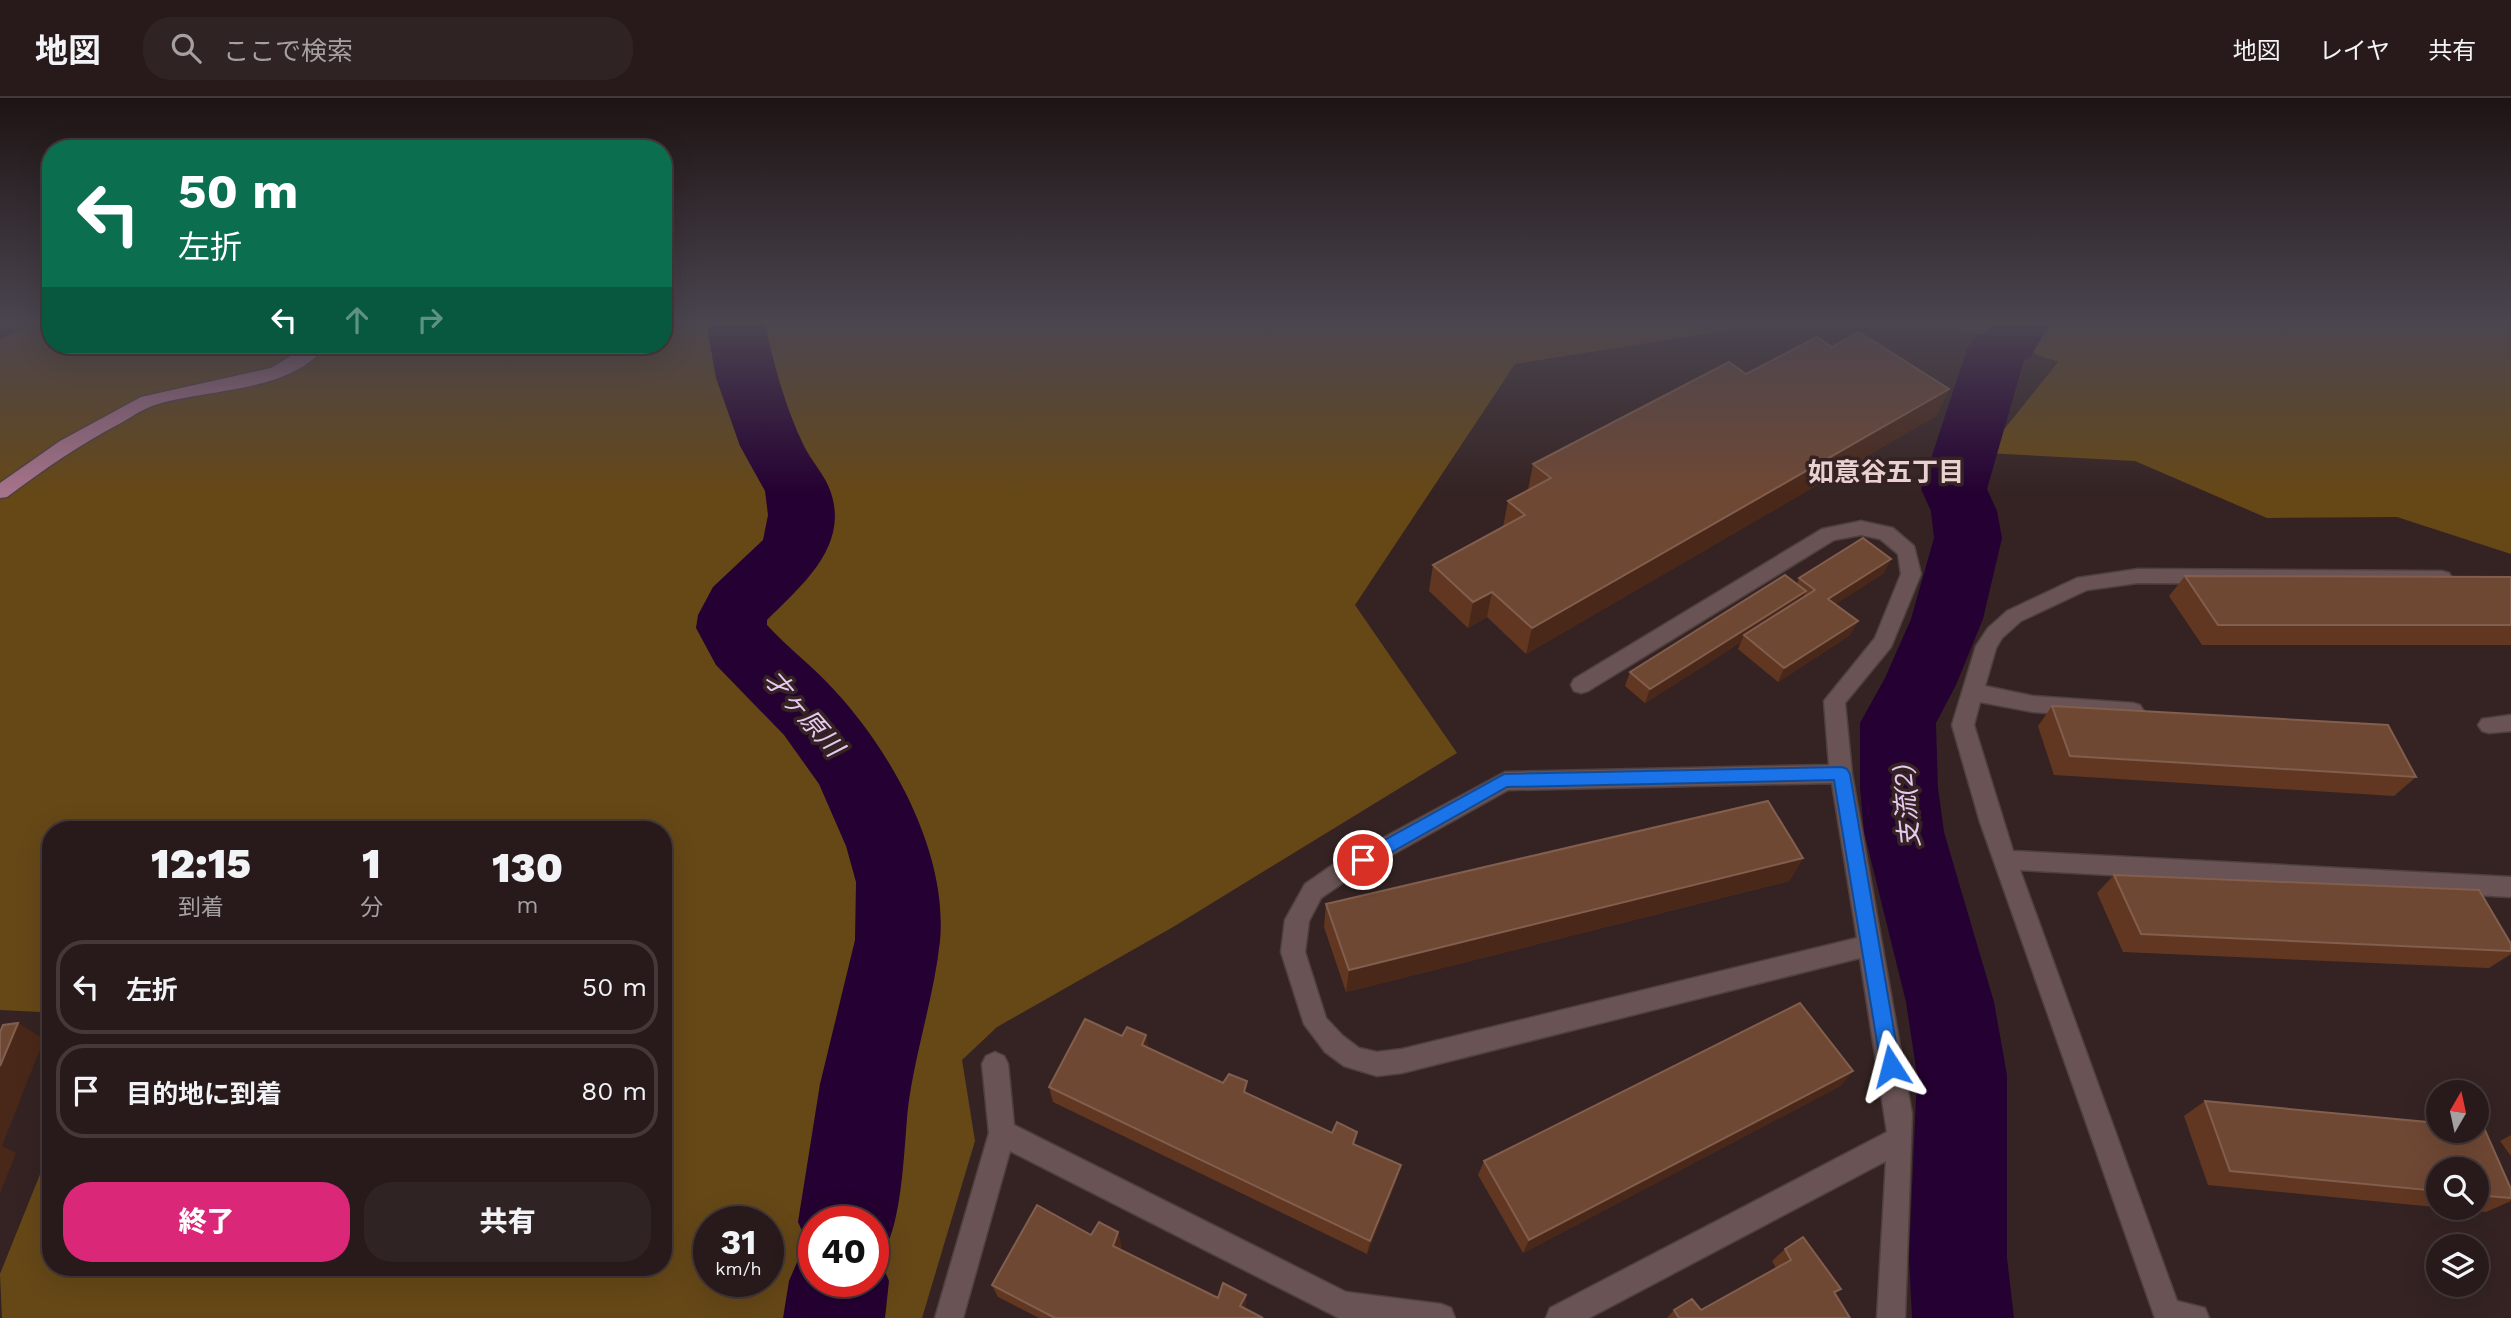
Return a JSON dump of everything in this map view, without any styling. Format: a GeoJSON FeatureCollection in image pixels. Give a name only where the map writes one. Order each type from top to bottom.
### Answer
{"type":"FeatureCollection","features":[{"type":"Feature","properties":{"kind":"main road"},"geometry":{"type":"LineString","coordinates":[[0,492],[66,444],[147,401],[251,379]]}},
{"type":"Feature","properties":{"kind":"street"},"geometry":{"type":"LineString","coordinates":[[1581,685],[1829,534],[1861,528],[1886,533],[1907,551],[1911,574],[1884,642],[1834,701],[1842,774],[1899,1114],[1891,1318]]}},
{"type":"Feature","properties":{"kind":"street"},"geometry":{"type":"LineString","coordinates":[[2177,1317],[1991,822],[1963,725],[1986,646],[2014,616],[2061,593],[2099,580],[2166,576],[2385,576],[2464,579]]}},
{"type":"Feature","properties":{"kind":"street"},"geometry":{"type":"LineString","coordinates":[[1972,692],[2032,704],[2150,712]]}},
{"type":"Feature","properties":{"kind":"street"},"geometry":{"type":"LineString","coordinates":[[2489,725],[2511,723]]}},
{"type":"Feature","properties":{"kind":"street"},"geometry":{"type":"LineString","coordinates":[[1842,774],[1504,781],[1339,873],[1313,891],[1297,920],[1293,952],[1316,1024],[1334,1044],[1353,1058],[1377,1064],[1402,1062],[1871,945]]}},
{"type":"Feature","properties":{"kind":"street"},"geometry":{"type":"LineString","coordinates":[[2007,860],[2509,891]]}},
{"type":"Feature","properties":{"kind":"street"},"geometry":{"type":"LineString","coordinates":[[949,1318],[1002,1133],[995,1064]]}},
{"type":"Feature","properties":{"kind":"street"},"geometry":{"type":"LineString","coordinates":[[1002,1133],[1344,1306],[1441,1318]]}},
{"type":"Feature","properties":{"kind":"street"},"geometry":{"type":"LineString","coordinates":[[1560,1318],[1900,1139]]}},
{"type":"Feature","properties":{"kind":"shaded area"},"geometry":{"type":"Polygon","coordinates":[[[0,379],[1505,379],[1355,605],[1457,753],[1173,927],[997,1027],[962,1060],[975,1141],[922,1318],[2,1318],[0,1274],[42,1169],[42,1276],[672,1276],[672,821],[42,821],[42,1013],[0,1010],[0,379]]]}},
{"type":"Feature","properties":{"kind":"shaded area"},"geometry":{"type":"Polygon","coordinates":[[[2044,379],[2511,379],[2511,554],[2397,517],[2267,518],[2135,461],[1985,453],[2044,379]]]}},
{"type":"Feature","properties":{"kind":"building"},"geometry":{"type":"Polygon","coordinates":[[[1696,379],[1933,379],[1949,389],[1532,628],[1492,592],[1473,602],[1433,565],[1525,515],[1508,501],[1551,478],[1533,464],[1696,379]]]}},
{"type":"Feature","properties":{"kind":"building"},"geometry":{"type":"Polygon","coordinates":[[[1863,538],[1891,559],[1828,599],[1858,621],[1784,668],[1744,635],[1815,590],[1799,578],[1863,538]]]}},
{"type":"Feature","properties":{"kind":"building"},"geometry":{"type":"Polygon","coordinates":[[[1785,575],[1806,591],[1650,689],[1630,672],[1785,575]]]}},
{"type":"Feature","properties":{"kind":"building"},"geometry":{"type":"Polygon","coordinates":[[[2185,576],[2511,577],[2511,625],[2218,625],[2185,576]]]}},
{"type":"Feature","properties":{"kind":"building"},"geometry":{"type":"Polygon","coordinates":[[[2052,706],[2388,725],[2416,777],[2070,756],[2052,706]]]}},
{"type":"Feature","properties":{"kind":"building"},"geometry":{"type":"Polygon","coordinates":[[[1768,801],[1803,858],[1349,970],[1326,904],[1768,801]]]}},
{"type":"Feature","properties":{"kind":"building"},"geometry":{"type":"Polygon","coordinates":[[[2114,875],[2479,890],[2511,944],[2511,951],[2141,934],[2114,875]]]}},
{"type":"Feature","properties":{"kind":"building"},"geometry":{"type":"Polygon","coordinates":[[[1800,1003],[1853,1071],[1529,1240],[1484,1161],[1800,1003]]]}},
{"type":"Feature","properties":{"kind":"building"},"geometry":{"type":"Polygon","coordinates":[[[1085,1019],[1122,1036],[1127,1027],[1146,1035],[1142,1045],[1223,1083],[1229,1074],[1247,1081],[1244,1092],[1332,1133],[1337,1122],[1357,1132],[1353,1144],[1401,1165],[1370,1241],[1049,1087],[1085,1019]]]}},
{"type":"Feature","properties":{"kind":"building"},"geometry":{"type":"Polygon","coordinates":[[[18,1023],[0,1066],[0,1032],[3,1025],[18,1023]]]}},
{"type":"Feature","properties":{"kind":"building"},"geometry":{"type":"Polygon","coordinates":[[[2205,1101],[2426,1122],[2426,1143],[2489,1143],[2489,1139],[2511,1189],[2511,1198],[2489,1196],[2489,1157],[2426,1157],[2426,1190],[2230,1171],[2205,1101]]]}},
{"type":"Feature","properties":{"kind":"building"},"geometry":{"type":"Polygon","coordinates":[[[1037,1205],[1091,1235],[1099,1222],[1118,1232],[1113,1246],[1218,1298],[1223,1283],[1246,1295],[1240,1306],[1263,1318],[1055,1318],[992,1285],[1037,1205]]]}},
{"type":"Feature","properties":{"kind":"building"},"geometry":{"type":"Polygon","coordinates":[[[1803,1237],[1841,1289],[1834,1292],[1850,1318],[1679,1318],[1674,1310],[1692,1299],[1701,1310],[1791,1260],[1785,1249],[1803,1237]]]}},
{"type":"Feature","properties":{"kind":"waterway","name":"才ヶ原川"},"geometry":{"type":"LineString","coordinates":[[747,379],[772,446],[798,491],[802,515],[797,541],[790,555],[738,606],[732,618],[732,628],[748,652],[810,713],[847,762],[883,837],[897,882],[897,940],[866,1084],[849,1206]]}},
{"type":"Feature","properties":{"kind":"waterway","name":"支流(2)"},"geometry":{"type":"LineString","coordinates":[[1963,1318],[1958,1258],[1962,1075],[1950,1002],[1904,832],[1899,788],[1898,723],[1919,685],[1947,619],[1968,538],[1964,511],[1954,489],[1988,379]]}},
{"type":"Feature","properties":{"kind":"waterway","name":"才ヶ原川"},"geometry":{"type":"LineString","coordinates":[[834,1318],[837,1297]]}},
{"type":"Feature","properties":{"kind":"district","name":"如意谷五丁目"},"geometry":{"type":"Point","coordinates":[1886,472]}},
{"type":"Feature","properties":{"kind":"route"},"geometry":{"type":"LineString","coordinates":[[1363,860],[1504,781],[1842,774],[1891,1066]]}}]}
